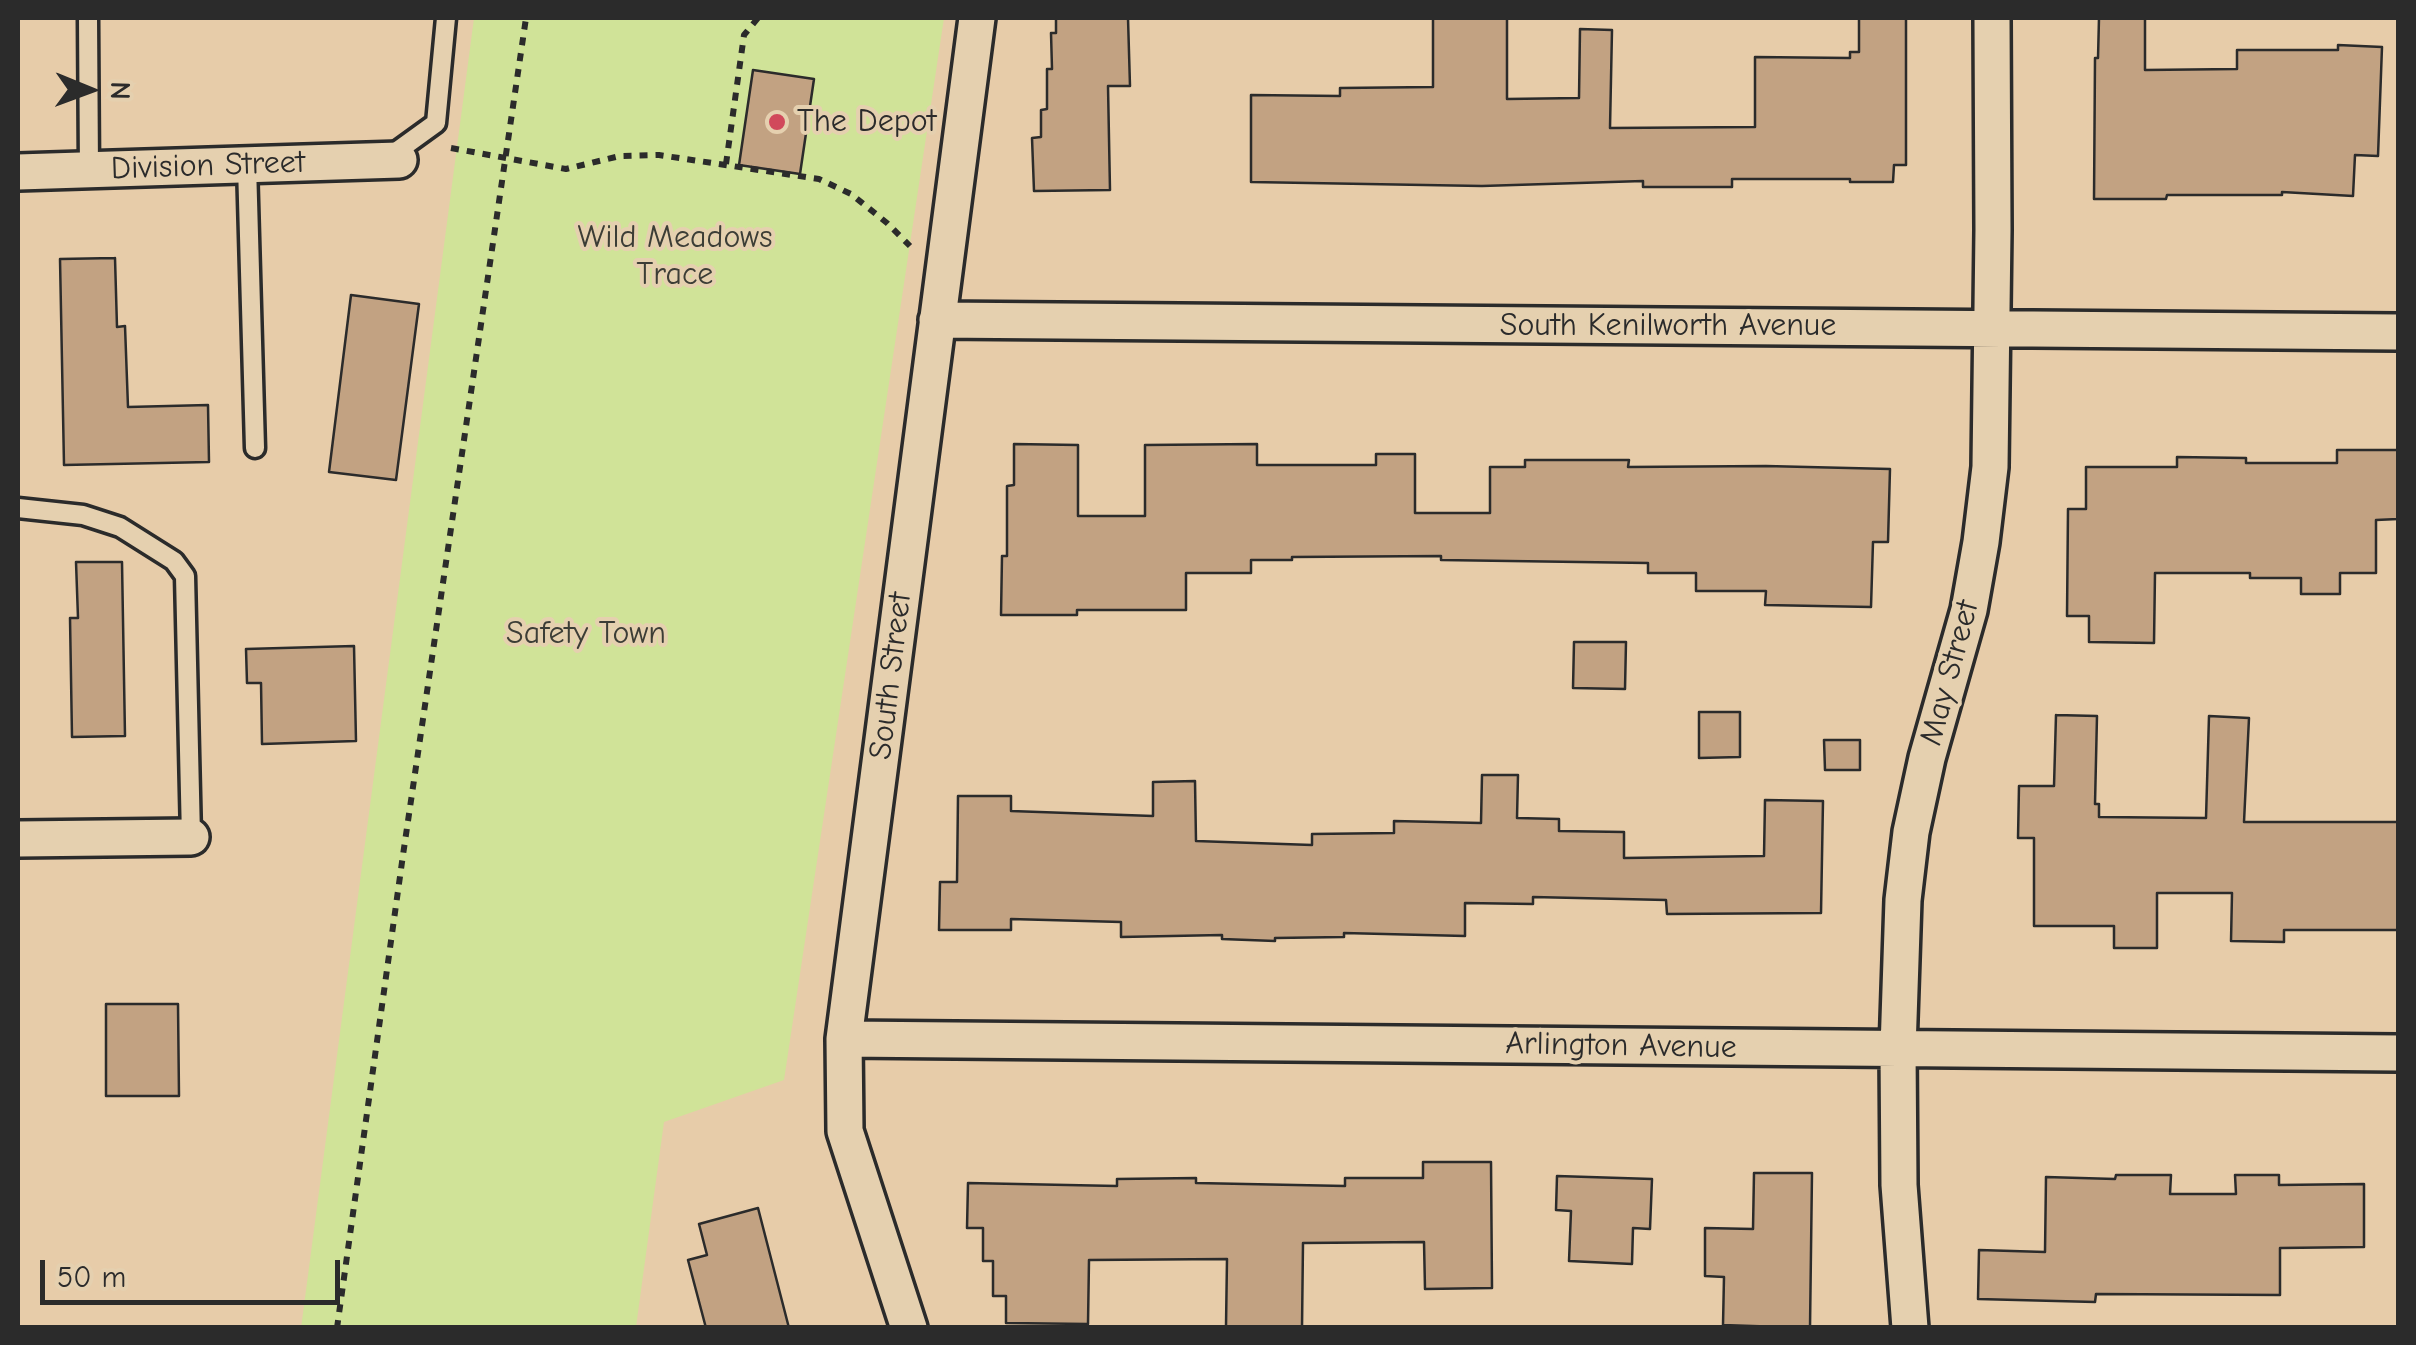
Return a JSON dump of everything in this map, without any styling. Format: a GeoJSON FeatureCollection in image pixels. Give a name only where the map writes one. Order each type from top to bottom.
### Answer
{"type":"FeatureCollection","features":[{"type":"Feature","properties":{"kind":"street","name":"South Street"},"geometry":{"type":"LineString","coordinates":[[910,1328],[845,1132],[844,1039],[977,18]]}},
{"type":"Feature","properties":{"kind":"street","name":"May Street"},"geometry":{"type":"LineString","coordinates":[[1910,1328],[1898,1185],[1903,900],[1911,832],[1927,758],[1969,610],[1990,466],[1992,18]]}},
{"type":"Feature","properties":{"kind":"street","name":"Division Street"},"geometry":{"type":"LineString","coordinates":[[18,172],[392,160]]}},
{"type":"Feature","properties":{"kind":"street","name":"South Kenilworth Avenue"},"geometry":{"type":"LineString","coordinates":[[937,320],[2398,332]]}},
{"type":"Feature","properties":{"kind":"street"},"geometry":{"type":"LineString","coordinates":[[18,839],[192,837]]}},
{"type":"Feature","properties":{"kind":"street","name":"Arlington Avenue"},"geometry":{"type":"LineString","coordinates":[[844,1039],[2398,1053]]}},
{"type":"Feature","properties":{"kind":"lane"},"geometry":{"type":"LineString","coordinates":[[88,18],[89,170]]}},
{"type":"Feature","properties":{"kind":"lane"},"geometry":{"type":"LineString","coordinates":[[392,160],[436,123],[446,18]]}},
{"type":"Feature","properties":{"kind":"lane"},"geometry":{"type":"LineString","coordinates":[[247,165],[256,448]]}},
{"type":"Feature","properties":{"kind":"lane"},"geometry":{"type":"LineString","coordinates":[[18,508],[83,515],[120,528],[174,561],[185,576],[192,837]]}},
{"type":"Feature","properties":{"kind":"path"},"geometry":{"type":"LineString","coordinates":[[337,1328],[402,855],[526,18]]}},
{"type":"Feature","properties":{"kind":"path"},"geometry":{"type":"LineString","coordinates":[[726,164],[744,35],[758,18]]}},
{"type":"Feature","properties":{"kind":"path"},"geometry":{"type":"LineString","coordinates":[[392,160],[434,145],[566,170],[620,156],[659,155],[820,179],[851,194],[887,223],[943,279]]}},
{"type":"Feature","properties":{"kind":"green space","name":"Wild Meadows Trace"},"geometry":{"type":"Polygon","coordinates":[[[474,18],[944,18],[784,1080],[664,1122],[636,1327],[301,1328],[474,18]]]}},
{"type":"Feature","properties":{"kind":"building"},"geometry":{"type":"Polygon","coordinates":[[[1056,18],[1128,18],[1130,86],[1108,86],[1110,190],[1034,191],[1032,138],[1041,137],[1041,110],[1047,109],[1047,69],[1052,69],[1051,33],[1056,33],[1056,18]]]}},
{"type":"Feature","properties":{"kind":"building"},"geometry":{"type":"Polygon","coordinates":[[[1433,18],[1507,18],[1507,99],[1579,98],[1580,29],[1612,30],[1610,128],[1755,127],[1755,57],[1850,58],[1850,52],[1859,52],[1859,18],[1906,18],[1906,165],[1894,165],[1893,182],[1732,179],[1732,187],[1643,187],[1643,181],[1482,186],[1251,182],[1251,95],[1340,96],[1340,88],[1433,87],[1433,18]]]}},
{"type":"Feature","properties":{"kind":"building"},"geometry":{"type":"Polygon","coordinates":[[[2099,18],[2145,18],[2145,70],[2237,69],[2237,50],[2382,47],[2378,156],[2355,155],[2353,196],[2282,192],[2094,199],[2099,18]]]}},
{"type":"Feature","properties":{"kind":"building","name":"The Depot"},"geometry":{"type":"Polygon","coordinates":[[[753,70],[814,79],[800,174],[739,165],[753,70]]]}},
{"type":"Feature","properties":{"kind":"building"},"geometry":{"type":"Polygon","coordinates":[[[115,258],[117,327],[125,326],[128,407],[208,405],[209,462],[64,465],[60,259],[115,258]]]}},
{"type":"Feature","properties":{"kind":"building"},"geometry":{"type":"Polygon","coordinates":[[[351,295],[419,304],[396,480],[329,472],[351,295]]]}},
{"type":"Feature","properties":{"kind":"building"},"geometry":{"type":"Polygon","coordinates":[[[1014,444],[1078,445],[1078,516],[1145,516],[1145,445],[1257,444],[1257,465],[1376,465],[1376,454],[1415,454],[1415,513],[1490,513],[1490,467],[1525,467],[1525,460],[1629,460],[1628,467],[1890,469],[1888,542],[1873,542],[1871,607],[1765,605],[1766,591],[1696,591],[1696,573],[1648,573],[1648,563],[1441,560],[1441,556],[1292,557],[1251,560],[1251,573],[1186,573],[1186,610],[1001,615],[1002,556],[1007,556],[1007,486],[1014,485],[1014,444]]]}},
{"type":"Feature","properties":{"kind":"building"},"geometry":{"type":"Polygon","coordinates":[[[2337,450],[2398,450],[2398,519],[2376,520],[2376,573],[2340,573],[2340,594],[2301,594],[2301,578],[2250,578],[2250,573],[2155,573],[2154,643],[2089,642],[2089,616],[2067,616],[2068,509],[2086,509],[2086,467],[2177,467],[2177,457],[2246,458],[2246,463],[2337,463],[2337,450]]]}},
{"type":"Feature","properties":{"kind":"building"},"geometry":{"type":"Polygon","coordinates":[[[76,562],[122,562],[125,736],[72,737],[70,618],[78,618],[76,562]]]}},
{"type":"Feature","properties":{"kind":"building"},"geometry":{"type":"Polygon","coordinates":[[[1574,642],[1626,642],[1625,689],[1573,688],[1574,642]]]}},
{"type":"Feature","properties":{"kind":"building"},"geometry":{"type":"Polygon","coordinates":[[[354,646],[356,741],[262,744],[261,683],[247,683],[246,649],[354,646]]]}},
{"type":"Feature","properties":{"kind":"building"},"geometry":{"type":"Polygon","coordinates":[[[1699,712],[1740,712],[1740,757],[1699,758],[1699,712]]]}},
{"type":"Feature","properties":{"kind":"building"},"geometry":{"type":"Polygon","coordinates":[[[2056,715],[2097,716],[2095,804],[2099,804],[2099,817],[2206,818],[2209,716],[2249,718],[2244,822],[2398,822],[2398,930],[2284,930],[2284,942],[2231,941],[2232,893],[2157,893],[2157,948],[2114,948],[2114,926],[2034,926],[2034,838],[2018,838],[2019,786],[2054,786],[2056,715]]]}},
{"type":"Feature","properties":{"kind":"building"},"geometry":{"type":"Polygon","coordinates":[[[1824,740],[1860,740],[1860,770],[1825,770],[1824,740]]]}},
{"type":"Feature","properties":{"kind":"building"},"geometry":{"type":"Polygon","coordinates":[[[1482,775],[1518,775],[1517,818],[1559,819],[1559,831],[1624,832],[1624,858],[1764,856],[1765,800],[1823,801],[1821,913],[1667,914],[1666,900],[1533,897],[1533,904],[1465,903],[1465,936],[1344,933],[1344,937],[1275,941],[1222,939],[1222,935],[1121,937],[1121,922],[1011,919],[1011,930],[939,930],[940,882],[957,882],[958,796],[1011,796],[1011,811],[1153,816],[1153,782],[1195,781],[1196,841],[1312,845],[1312,834],[1394,833],[1394,821],[1481,823],[1482,775]]]}},
{"type":"Feature","properties":{"kind":"building"},"geometry":{"type":"Polygon","coordinates":[[[106,1004],[178,1004],[179,1096],[106,1096],[106,1004]]]}},
{"type":"Feature","properties":{"kind":"building"},"geometry":{"type":"Polygon","coordinates":[[[1423,1162],[1491,1162],[1492,1288],[1425,1289],[1424,1242],[1303,1243],[1302,1328],[1226,1326],[1227,1259],[1089,1260],[1088,1324],[1006,1323],[1006,1296],[993,1296],[993,1261],[983,1261],[983,1228],[967,1228],[968,1183],[1117,1186],[1117,1179],[1196,1178],[1196,1183],[1345,1186],[1345,1178],[1423,1178],[1423,1162]]]}},
{"type":"Feature","properties":{"kind":"building"},"geometry":{"type":"Polygon","coordinates":[[[1754,1173],[1812,1173],[1810,1328],[1723,1325],[1724,1277],[1705,1276],[1705,1228],[1753,1229],[1754,1173]]]}},
{"type":"Feature","properties":{"kind":"building"},"geometry":{"type":"Polygon","coordinates":[[[2116,1175],[2171,1175],[2170,1194],[2236,1194],[2235,1175],[2279,1175],[2279,1185],[2364,1184],[2364,1247],[2280,1248],[2280,1295],[2096,1294],[2095,1302],[1978,1299],[1979,1250],[2045,1252],[2046,1177],[2115,1179],[2116,1175]]]}},
{"type":"Feature","properties":{"kind":"building"},"geometry":{"type":"Polygon","coordinates":[[[1557,1176],[1652,1179],[1650,1229],[1633,1228],[1632,1264],[1569,1261],[1571,1211],[1556,1210],[1557,1176]]]}},
{"type":"Feature","properties":{"kind":"building"},"geometry":{"type":"Polygon","coordinates":[[[758,1208],[789,1328],[706,1328],[688,1260],[707,1255],[699,1224],[758,1208]]]}},
{"type":"Feature","properties":{"kind":"place","name":"The Depot"},"geometry":{"type":"Point","coordinates":[777,122]}},
{"type":"Feature","properties":{"kind":"park label","name":"Safety Town"},"geometry":{"type":"Point","coordinates":[586,634]}}]}
